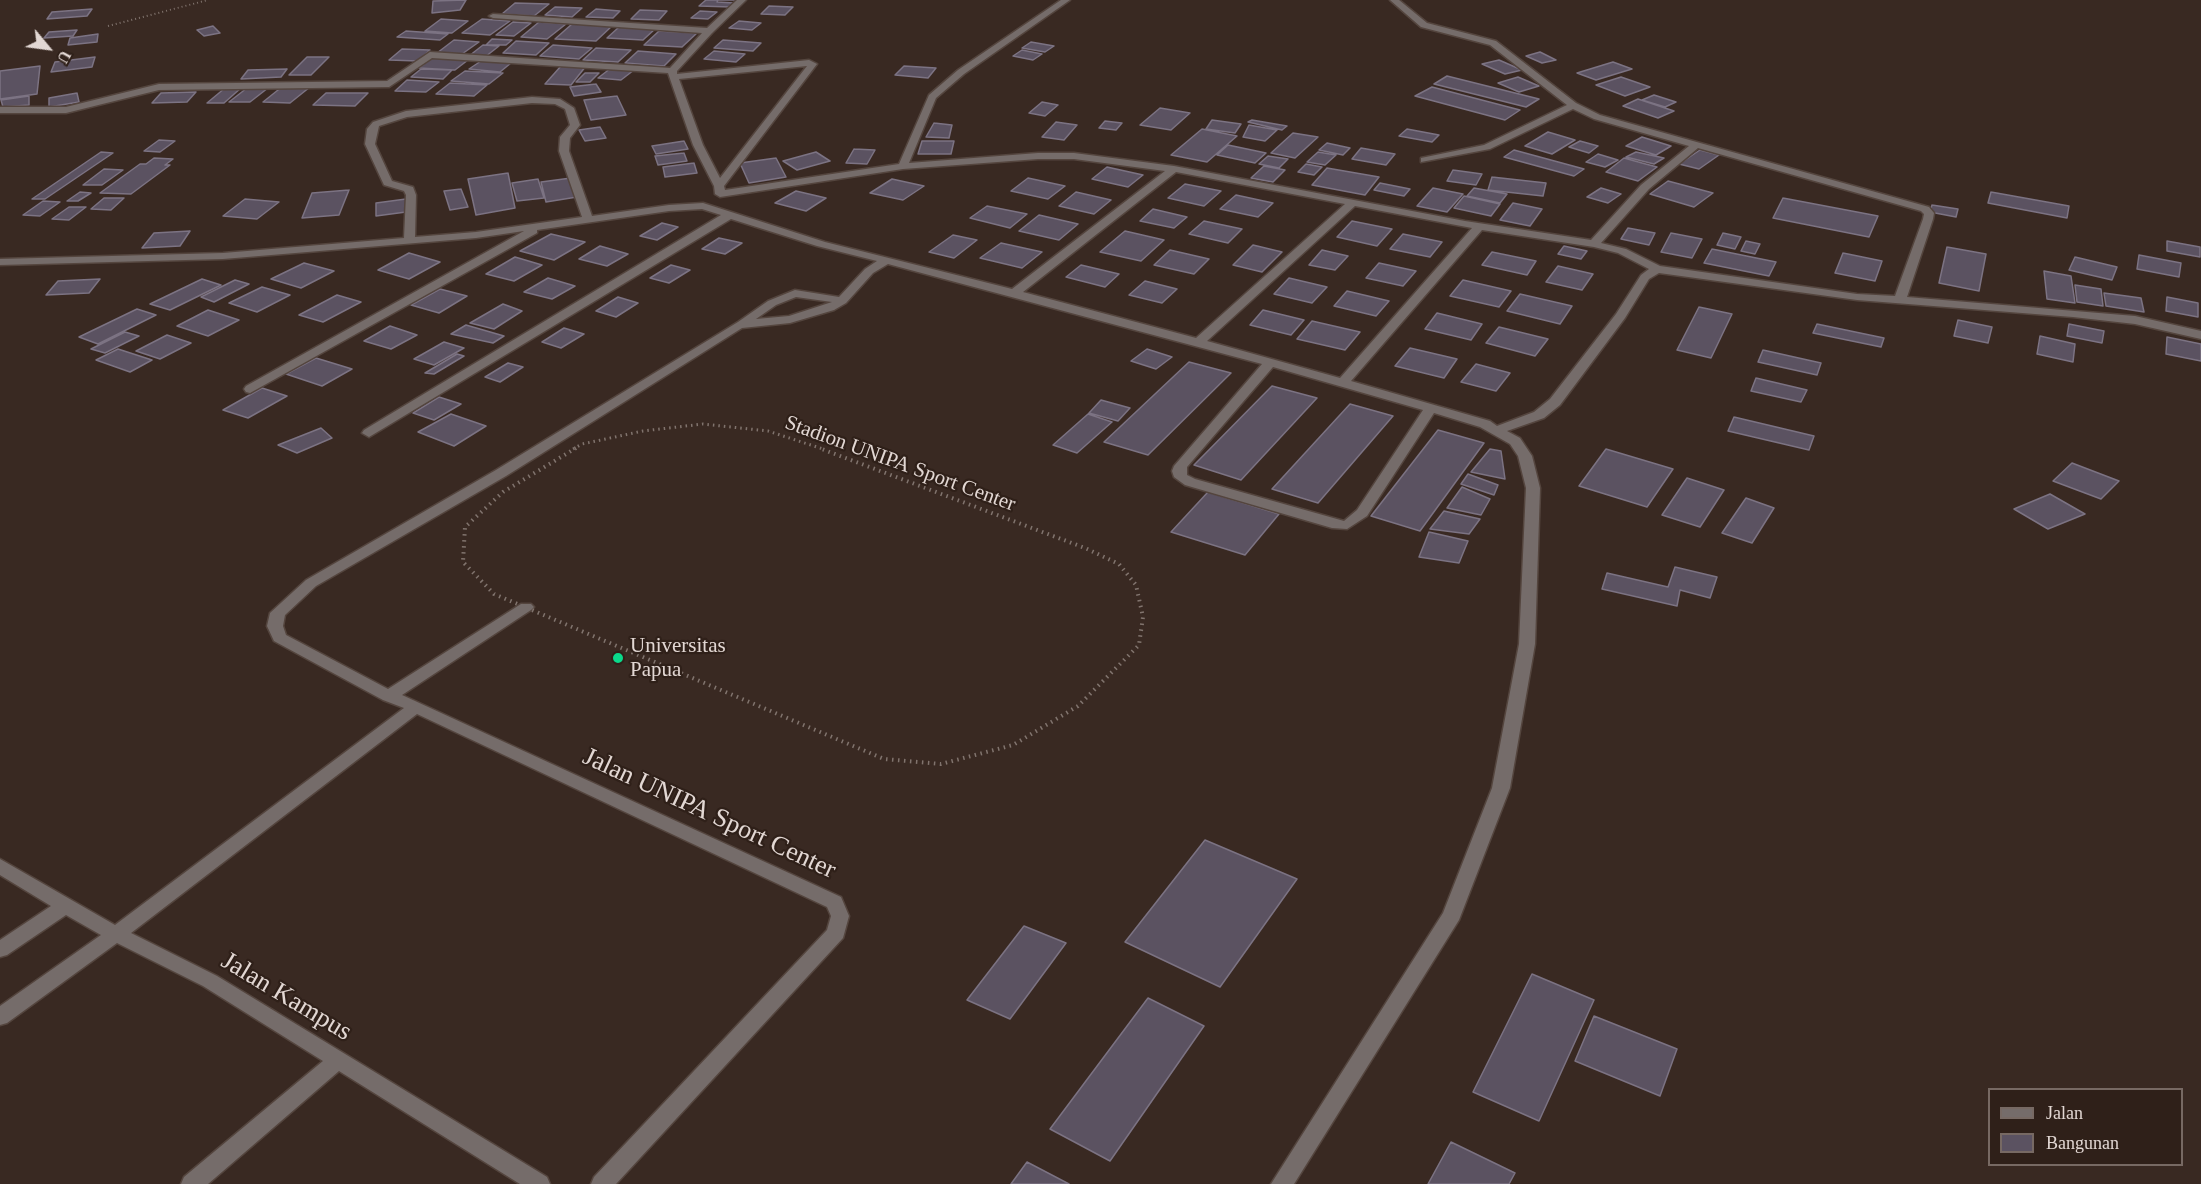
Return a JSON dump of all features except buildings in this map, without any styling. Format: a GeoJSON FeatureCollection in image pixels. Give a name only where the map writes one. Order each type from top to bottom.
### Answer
{"type":"FeatureCollection","features":[{"type":"Feature","properties":{"kind":"street"},"geometry":{"type":"LineString","coordinates":[[672,74],[709,31],[742,0]]}},
{"type":"Feature","properties":{"kind":"street"},"geometry":{"type":"LineString","coordinates":[[903,166],[932,97],[962,72],[1066,0]]}},
{"type":"Feature","properties":{"kind":"street"},"geometry":{"type":"LineString","coordinates":[[1394,0],[1424,25],[1493,43],[1573,105],[1597,117],[1925,209],[1929,213],[1928,219],[1900,300]]}},
{"type":"Feature","properties":{"kind":"street"},"geometry":{"type":"LineString","coordinates":[[493,16],[709,31]]}},
{"type":"Feature","properties":{"kind":"street"},"geometry":{"type":"LineString","coordinates":[[0,110],[66,110],[159,87],[389,84],[430,56],[672,74],[813,64],[720,190],[704,206]]}},
{"type":"Feature","properties":{"kind":"street"},"geometry":{"type":"LineString","coordinates":[[672,74],[698,145],[720,190]]}},
{"type":"Feature","properties":{"kind":"street"},"geometry":{"type":"LineString","coordinates":[[409,241],[411,195],[409,189],[388,183],[370,144],[372,129],[376,124],[406,114],[532,100],[557,101],[564,104],[569,108],[575,125],[565,137],[564,151],[588,220]]}},
{"type":"Feature","properties":{"kind":"street"},"geometry":{"type":"LineString","coordinates":[[1425,160],[1487,147],[1573,105]]}},
{"type":"Feature","properties":{"kind":"street"},"geometry":{"type":"LineString","coordinates":[[1594,244],[1645,187],[1696,144]]}},
{"type":"Feature","properties":{"kind":"street"},"geometry":{"type":"LineString","coordinates":[[720,190],[903,166],[1038,156],[1074,156],[1174,169],[1480,226],[1594,244],[1630,255],[1657,269],[1808,291],[2135,320],[2201,335]]}},
{"type":"Feature","properties":{"kind":"street"},"geometry":{"type":"LineString","coordinates":[[1014,293],[1174,169]]}},
{"type":"Feature","properties":{"kind":"street"},"geometry":{"type":"LineString","coordinates":[[1198,342],[1354,202]]}},
{"type":"Feature","properties":{"kind":"street"},"geometry":{"type":"LineString","coordinates":[[0,262],[223,256],[409,241],[539,227],[669,208],[704,206],[820,244],[1198,342],[1431,408],[1497,430],[1515,441],[1525,456],[1533,488],[1527,644],[1501,788],[1452,915],[1282,1184]]}},
{"type":"Feature","properties":{"kind":"street"},"geometry":{"type":"LineString","coordinates":[[369,433],[731,214]]}},
{"type":"Feature","properties":{"kind":"street"},"geometry":{"type":"LineString","coordinates":[[1342,384],[1480,226]]}},
{"type":"Feature","properties":{"kind":"street"},"geometry":{"type":"LineString","coordinates":[[250,389],[539,227]]}},
{"type":"Feature","properties":{"kind":"street"},"geometry":{"type":"LineString","coordinates":[[739,325],[815,314],[842,301],[869,271],[885,261]]}},
{"type":"Feature","properties":{"kind":"street"},"geometry":{"type":"LineString","coordinates":[[1497,430],[1539,415],[1555,402],[1621,315],[1644,277],[1657,269]]}},
{"type":"Feature","properties":{"kind":"street"},"geometry":{"type":"LineString","coordinates":[[739,325],[772,303],[795,293],[842,301]]}},
{"type":"Feature","properties":{"kind":"street","name":"Jalan UNIPA Sport Center"},"geometry":{"type":"LineString","coordinates":[[602,1184],[836,933],[840,916],[834,902],[416,706],[388,696],[279,638],[275,626],[278,613],[311,583],[501,473],[739,325]]}},
{"type":"Feature","properties":{"kind":"street"},"geometry":{"type":"LineString","coordinates":[[1270,363],[1181,466],[1179,471],[1181,477],[1190,482],[1337,525],[1347,525],[1362,513],[1431,408]]}},
{"type":"Feature","properties":{"kind":"street"},"geometry":{"type":"LineString","coordinates":[[388,696],[526,607]]}},
{"type":"Feature","properties":{"kind":"street"},"geometry":{"type":"LineString","coordinates":[[0,1017],[116,934],[416,706]]}},
{"type":"Feature","properties":{"kind":"street","name":"Jalan Kampus"},"geometry":{"type":"LineString","coordinates":[[0,866],[116,934],[210,981],[539,1184]]}},
{"type":"Feature","properties":{"kind":"street"},"geometry":{"type":"LineString","coordinates":[[0,950],[65,906]]}},
{"type":"Feature","properties":{"kind":"street"},"geometry":{"type":"LineString","coordinates":[[192,1184],[338,1060]]}},
{"type":"Feature","properties":{"kind":"path"},"geometry":{"type":"LineString","coordinates":[[108,26],[208,0]]}},
{"type":"Feature","properties":{"kind":"path","name":"Stadion UNIPA Sport Center"},"geometry":{"type":"LineString","coordinates":[[703,424],[768,431],[844,456],[1084,548],[1119,564],[1136,585],[1143,617],[1139,645],[1078,706],[1013,745],[941,764],[884,759],[526,607],[494,594],[463,562],[465,527],[503,492],[582,444],[643,431],[703,424]]}},
{"type":"Feature","properties":{"kind":"place","name":"Universitas Papua"},"geometry":{"type":"Point","coordinates":[618,658]}}]}
